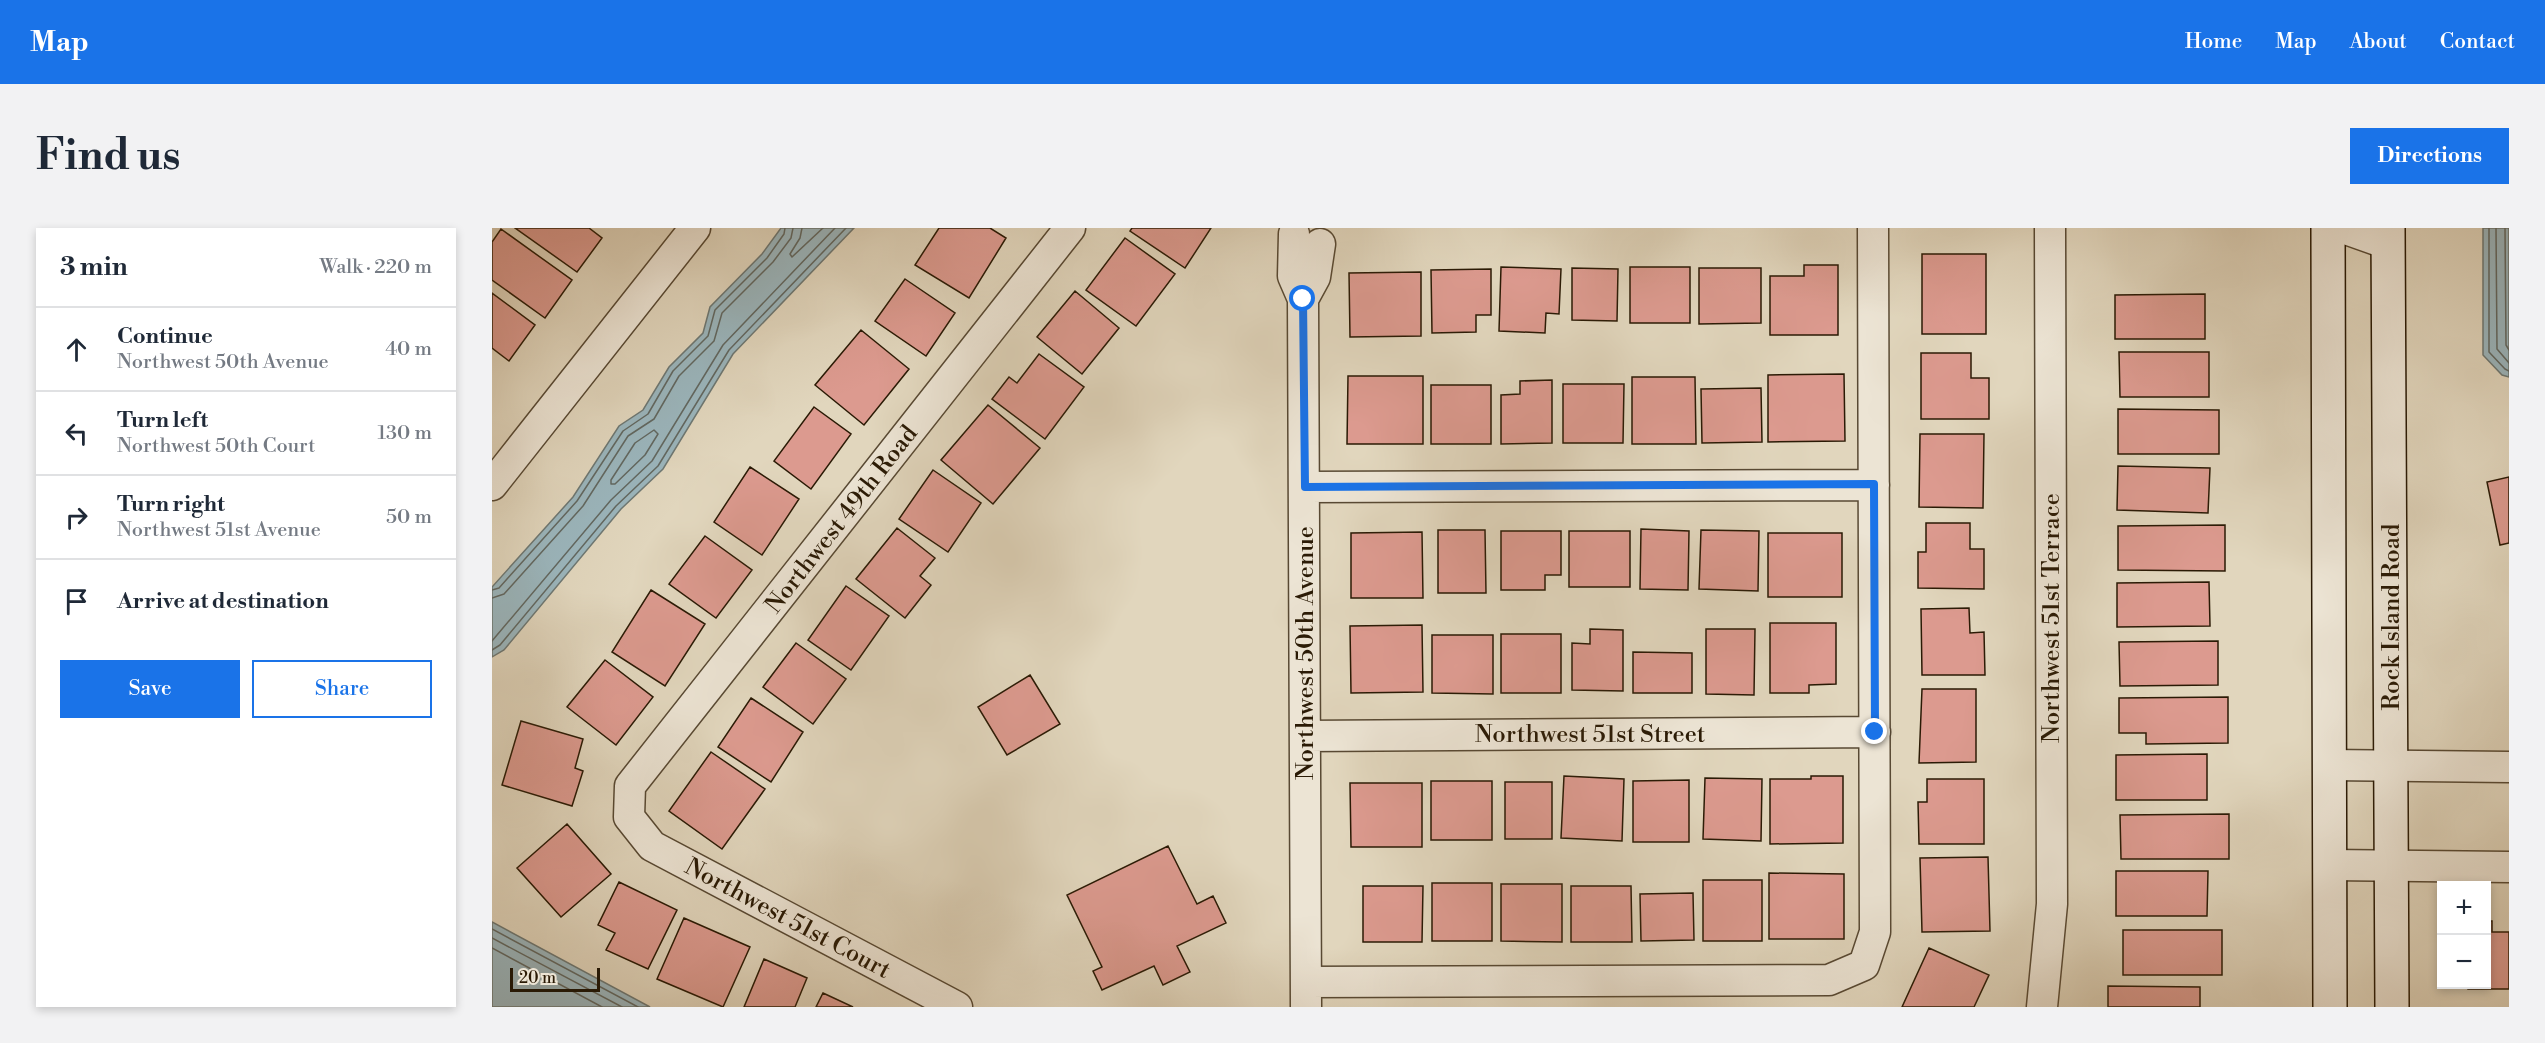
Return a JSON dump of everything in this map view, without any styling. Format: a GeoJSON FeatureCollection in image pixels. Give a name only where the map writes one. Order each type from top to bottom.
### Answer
{"type":"FeatureCollection","features":[{"type":"Feature","properties":{"kind":"main road"},"geometry":{"type":"LineString","coordinates":[[2328,228],[2330,1007]]}},
{"type":"Feature","properties":{"kind":"main road","name":"Rock Island Road"},"geometry":{"type":"LineString","coordinates":[[2388,236],[2392,1007]]}},
{"type":"Feature","properties":{"kind":"street"},"geometry":{"type":"LineString","coordinates":[[492,485],[695,228]]}},
{"type":"Feature","properties":{"kind":"street","name":"Northwest 49th Road"},"geometry":{"type":"LineString","coordinates":[[629,817],[630,786],[1070,228]]}},
{"type":"Feature","properties":{"kind":"street"},"geometry":{"type":"LineString","coordinates":[[1306,994],[1829,981],[1864,965],[1875,932],[1873,228]]}},
{"type":"Feature","properties":{"kind":"street","name":"Northwest 51st Terrace"},"geometry":{"type":"LineString","coordinates":[[2042,1007],[2052,904],[2050,228]]}},
{"type":"Feature","properties":{"kind":"street"},"geometry":{"type":"LineString","coordinates":[[2343,228],[2388,236]]}},
{"type":"Feature","properties":{"kind":"street","name":"Northwest 50th Avenue"},"geometry":{"type":"LineString","coordinates":[[1306,994],[1303,299],[1315,277],[1310,233]]}},
{"type":"Feature","properties":{"kind":"street"},"geometry":{"type":"LineString","coordinates":[[1305,487],[1874,484]]}},
{"type":"Feature","properties":{"kind":"street","name":"Northwest 51st Street"},"geometry":{"type":"LineString","coordinates":[[1305,736],[1875,732]]}},
{"type":"Feature","properties":{"kind":"street"},"geometry":{"type":"LineString","coordinates":[[2330,765],[2509,767]]}},
{"type":"Feature","properties":{"kind":"street","name":"Northwest 51st Court"},"geometry":{"type":"LineString","coordinates":[[629,817],[652,846],[957,1007]]}},
{"type":"Feature","properties":{"kind":"street"},"geometry":{"type":"LineString","coordinates":[[2331,865],[2509,867]]}},
{"type":"Feature","properties":{"kind":"water"},"geometry":{"type":"Polygon","coordinates":[[[781,228],[854,228],[733,354],[663,469],[621,509],[504,650],[492,657],[492,587],[573,497],[619,426],[643,410],[669,367],[703,333],[710,307],[762,254],[781,228]]]}},
{"type":"Feature","properties":{"kind":"water"},"geometry":{"type":"Polygon","coordinates":[[[2483,228],[2509,228],[2509,377],[2502,375],[2483,355],[2483,228]]]}},
{"type":"Feature","properties":{"kind":"water"},"geometry":{"type":"Polygon","coordinates":[[[492,922],[650,1007],[492,1007],[492,922]]]}},
{"type":"Feature","properties":{"kind":"building"},"geometry":{"type":"Polygon","coordinates":[[[515,228],[589,228],[602,238],[577,272],[515,228]]]}},
{"type":"Feature","properties":{"kind":"building"},"geometry":{"type":"Polygon","coordinates":[[[939,228],[990,228],[1006,238],[969,298],[915,265],[939,228]]]}},
{"type":"Feature","properties":{"kind":"building"},"geometry":{"type":"Polygon","coordinates":[[[1132,228],[1211,228],[1185,268],[1130,231],[1132,228]]]}},
{"type":"Feature","properties":{"kind":"building"},"geometry":{"type":"Polygon","coordinates":[[[501,229],[572,280],[545,318],[492,280],[492,242],[501,229]]]}},
{"type":"Feature","properties":{"kind":"building"},"geometry":{"type":"Polygon","coordinates":[[[1125,238],[1175,274],[1136,326],[1086,290],[1125,238]]]}},
{"type":"Feature","properties":{"kind":"building"},"geometry":{"type":"Polygon","coordinates":[[[1922,254],[1986,254],[1986,334],[1922,334],[1922,254]]]}},
{"type":"Feature","properties":{"kind":"building"},"geometry":{"type":"Polygon","coordinates":[[[1804,265],[1838,265],[1838,335],[1770,335],[1770,276],[1804,276],[1804,265]]]}},
{"type":"Feature","properties":{"kind":"building"},"geometry":{"type":"Polygon","coordinates":[[[1501,267],[1561,269],[1559,314],[1546,313],[1545,333],[1499,331],[1501,267]]]}},
{"type":"Feature","properties":{"kind":"building"},"geometry":{"type":"Polygon","coordinates":[[[1630,267],[1690,267],[1690,323],[1630,323],[1630,267]]]}},
{"type":"Feature","properties":{"kind":"building"},"geometry":{"type":"Polygon","coordinates":[[[1572,268],[1618,269],[1617,321],[1572,320],[1572,268]]]}},
{"type":"Feature","properties":{"kind":"building"},"geometry":{"type":"Polygon","coordinates":[[[1699,268],[1761,268],[1761,323],[1699,324],[1699,268]]]}},
{"type":"Feature","properties":{"kind":"building"},"geometry":{"type":"Polygon","coordinates":[[[1491,269],[1491,315],[1476,315],[1476,332],[1432,333],[1431,270],[1491,269]]]}},
{"type":"Feature","properties":{"kind":"building"},"geometry":{"type":"Polygon","coordinates":[[[1421,272],[1421,336],[1350,337],[1349,273],[1421,272]]]}},
{"type":"Feature","properties":{"kind":"building"},"geometry":{"type":"Polygon","coordinates":[[[905,279],[955,313],[926,356],[875,321],[905,279]]]}},
{"type":"Feature","properties":{"kind":"building"},"geometry":{"type":"Polygon","coordinates":[[[1075,291],[1119,328],[1082,374],[1037,337],[1075,291]]]}},
{"type":"Feature","properties":{"kind":"building"},"geometry":{"type":"Polygon","coordinates":[[[492,293],[535,325],[509,361],[492,348],[492,293]]]}},
{"type":"Feature","properties":{"kind":"building"},"geometry":{"type":"Polygon","coordinates":[[[2205,294],[2205,339],[2115,339],[2115,295],[2205,294]]]}},
{"type":"Feature","properties":{"kind":"building"},"geometry":{"type":"Polygon","coordinates":[[[861,330],[909,369],[864,425],[815,385],[861,330]]]}},
{"type":"Feature","properties":{"kind":"building"},"geometry":{"type":"Polygon","coordinates":[[[2119,352],[2209,352],[2209,397],[2120,397],[2119,352]]]}},
{"type":"Feature","properties":{"kind":"building"},"geometry":{"type":"Polygon","coordinates":[[[1921,353],[1971,353],[1971,378],[1989,378],[1989,419],[1921,419],[1921,353]]]}},
{"type":"Feature","properties":{"kind":"building"},"geometry":{"type":"Polygon","coordinates":[[[1039,354],[1084,387],[1045,439],[992,399],[1009,377],[1017,383],[1039,354]]]}},
{"type":"Feature","properties":{"kind":"building"},"geometry":{"type":"Polygon","coordinates":[[[1844,374],[1845,441],[1768,442],[1768,375],[1844,374]]]}},
{"type":"Feature","properties":{"kind":"building"},"geometry":{"type":"Polygon","coordinates":[[[1348,376],[1423,376],[1423,444],[1347,444],[1348,376]]]}},
{"type":"Feature","properties":{"kind":"building"},"geometry":{"type":"Polygon","coordinates":[[[1632,377],[1695,377],[1696,444],[1632,444],[1632,377]]]}},
{"type":"Feature","properties":{"kind":"building"},"geometry":{"type":"Polygon","coordinates":[[[1552,380],[1552,443],[1501,444],[1501,395],[1520,394],[1520,381],[1552,380]]]}},
{"type":"Feature","properties":{"kind":"building"},"geometry":{"type":"Polygon","coordinates":[[[1563,384],[1624,384],[1623,443],[1563,443],[1563,384]]]}},
{"type":"Feature","properties":{"kind":"building"},"geometry":{"type":"Polygon","coordinates":[[[1431,385],[1491,385],[1491,444],[1431,444],[1431,385]]]}},
{"type":"Feature","properties":{"kind":"building"},"geometry":{"type":"Polygon","coordinates":[[[1761,388],[1762,442],[1702,443],[1701,389],[1761,388]]]}},
{"type":"Feature","properties":{"kind":"building"},"geometry":{"type":"Polygon","coordinates":[[[988,405],[1040,448],[993,504],[941,460],[988,405]]]}},
{"type":"Feature","properties":{"kind":"building"},"geometry":{"type":"Polygon","coordinates":[[[814,407],[851,434],[811,489],[774,461],[814,407]]]}},
{"type":"Feature","properties":{"kind":"building"},"geometry":{"type":"Polygon","coordinates":[[[2118,409],[2219,410],[2219,454],[2118,454],[2118,409]]]}},
{"type":"Feature","properties":{"kind":"building"},"geometry":{"type":"Polygon","coordinates":[[[1920,434],[1984,434],[1983,508],[1919,507],[1920,434]]]}},
{"type":"Feature","properties":{"kind":"building"},"geometry":{"type":"Polygon","coordinates":[[[2118,466],[2210,468],[2208,513],[2117,510],[2118,466]]]}},
{"type":"Feature","properties":{"kind":"building"},"geometry":{"type":"Polygon","coordinates":[[[750,467],[799,499],[762,555],[714,522],[750,467]]]}},
{"type":"Feature","properties":{"kind":"building"},"geometry":{"type":"Polygon","coordinates":[[[933,470],[981,503],[948,552],[899,519],[933,470]]]}},
{"type":"Feature","properties":{"kind":"building"},"geometry":{"type":"Polygon","coordinates":[[[2509,477],[2509,543],[2500,545],[2487,482],[2509,477]]]}},
{"type":"Feature","properties":{"kind":"building"},"geometry":{"type":"Polygon","coordinates":[[[1926,523],[1970,523],[1970,549],[1984,549],[1984,589],[1918,588],[1918,552],[1926,552],[1926,523]]]}},
{"type":"Feature","properties":{"kind":"building"},"geometry":{"type":"Polygon","coordinates":[[[2225,525],[2225,571],[2118,570],[2118,526],[2225,525]]]}},
{"type":"Feature","properties":{"kind":"building"},"geometry":{"type":"Polygon","coordinates":[[[897,528],[935,558],[920,576],[931,585],[905,618],[856,579],[897,528]]]}},
{"type":"Feature","properties":{"kind":"building"},"geometry":{"type":"Polygon","coordinates":[[[1641,529],[1689,531],[1688,590],[1640,589],[1641,529]]]}},
{"type":"Feature","properties":{"kind":"building"},"geometry":{"type":"Polygon","coordinates":[[[1438,530],[1485,530],[1486,593],[1438,593],[1438,530]]]}},
{"type":"Feature","properties":{"kind":"building"},"geometry":{"type":"Polygon","coordinates":[[[1701,530],[1759,531],[1758,591],[1699,589],[1701,530]]]}},
{"type":"Feature","properties":{"kind":"building"},"geometry":{"type":"Polygon","coordinates":[[[1501,531],[1561,531],[1561,575],[1545,575],[1545,590],[1501,590],[1501,531]]]}},
{"type":"Feature","properties":{"kind":"building"},"geometry":{"type":"Polygon","coordinates":[[[1569,531],[1630,531],[1630,587],[1569,587],[1569,531]]]}},
{"type":"Feature","properties":{"kind":"building"},"geometry":{"type":"Polygon","coordinates":[[[1422,532],[1423,598],[1351,598],[1351,533],[1422,532]]]}},
{"type":"Feature","properties":{"kind":"building"},"geometry":{"type":"Polygon","coordinates":[[[1768,533],[1842,533],[1842,597],[1768,597],[1768,533]]]}},
{"type":"Feature","properties":{"kind":"building"},"geometry":{"type":"Polygon","coordinates":[[[705,536],[752,570],[716,618],[669,584],[705,536]]]}},
{"type":"Feature","properties":{"kind":"building"},"geometry":{"type":"Polygon","coordinates":[[[2209,582],[2210,626],[2117,627],[2117,583],[2209,582]]]}},
{"type":"Feature","properties":{"kind":"building"},"geometry":{"type":"Polygon","coordinates":[[[846,586],[889,616],[851,670],[808,640],[846,586]]]}},
{"type":"Feature","properties":{"kind":"building"},"geometry":{"type":"Polygon","coordinates":[[[651,590],[705,624],[665,686],[612,652],[651,590]]]}},
{"type":"Feature","properties":{"kind":"building"},"geometry":{"type":"Polygon","coordinates":[[[1969,608],[1970,633],[1984,632],[1985,675],[1922,675],[1921,609],[1969,608]]]}},
{"type":"Feature","properties":{"kind":"building"},"geometry":{"type":"Polygon","coordinates":[[[1770,623],[1836,623],[1836,684],[1809,685],[1809,693],[1770,693],[1770,623]]]}},
{"type":"Feature","properties":{"kind":"building"},"geometry":{"type":"Polygon","coordinates":[[[1422,625],[1423,692],[1351,693],[1350,626],[1422,625]]]}},
{"type":"Feature","properties":{"kind":"building"},"geometry":{"type":"Polygon","coordinates":[[[1590,629],[1623,630],[1623,691],[1572,690],[1572,643],[1590,644],[1590,629]]]}},
{"type":"Feature","properties":{"kind":"building"},"geometry":{"type":"Polygon","coordinates":[[[1706,629],[1755,629],[1754,695],[1706,694],[1706,629]]]}},
{"type":"Feature","properties":{"kind":"building"},"geometry":{"type":"Polygon","coordinates":[[[1501,634],[1561,634],[1561,693],[1501,693],[1501,634]]]}},
{"type":"Feature","properties":{"kind":"building"},"geometry":{"type":"Polygon","coordinates":[[[1432,635],[1493,635],[1493,694],[1432,693],[1432,635]]]}},
{"type":"Feature","properties":{"kind":"building"},"geometry":{"type":"Polygon","coordinates":[[[2218,641],[2218,685],[2120,686],[2119,642],[2218,641]]]}},
{"type":"Feature","properties":{"kind":"building"},"geometry":{"type":"Polygon","coordinates":[[[796,643],[846,679],[813,724],[763,687],[796,643]]]}},
{"type":"Feature","properties":{"kind":"building"},"geometry":{"type":"Polygon","coordinates":[[[1633,652],[1692,653],[1692,693],[1633,693],[1633,652]]]}},
{"type":"Feature","properties":{"kind":"building"},"geometry":{"type":"Polygon","coordinates":[[[605,660],[653,697],[616,745],[567,707],[605,660]]]}},
{"type":"Feature","properties":{"kind":"building"},"geometry":{"type":"Polygon","coordinates":[[[1030,675],[1060,724],[1007,755],[978,707],[1030,675]]]}},
{"type":"Feature","properties":{"kind":"building"},"geometry":{"type":"Polygon","coordinates":[[[1922,689],[1976,689],[1976,762],[1919,763],[1922,689]]]}},
{"type":"Feature","properties":{"kind":"building"},"geometry":{"type":"Polygon","coordinates":[[[2228,697],[2228,743],[2146,744],[2146,733],[2119,733],[2119,698],[2228,697]]]}},
{"type":"Feature","properties":{"kind":"building"},"geometry":{"type":"Polygon","coordinates":[[[751,698],[803,732],[771,782],[718,747],[751,698]]]}},
{"type":"Feature","properties":{"kind":"building"},"geometry":{"type":"Polygon","coordinates":[[[521,721],[583,739],[575,768],[583,771],[572,806],[502,785],[521,721]]]}},
{"type":"Feature","properties":{"kind":"building"},"geometry":{"type":"Polygon","coordinates":[[[711,752],[765,789],[722,849],[669,811],[711,752]]]}},
{"type":"Feature","properties":{"kind":"building"},"geometry":{"type":"Polygon","coordinates":[[[2207,754],[2207,800],[2116,800],[2116,755],[2207,754]]]}},
{"type":"Feature","properties":{"kind":"building"},"geometry":{"type":"Polygon","coordinates":[[[1564,776],[1624,779],[1622,841],[1561,838],[1564,776]]]}},
{"type":"Feature","properties":{"kind":"building"},"geometry":{"type":"Polygon","coordinates":[[[1811,776],[1843,776],[1843,843],[1770,844],[1770,779],[1811,779],[1811,776]]]}},
{"type":"Feature","properties":{"kind":"building"},"geometry":{"type":"Polygon","coordinates":[[[1705,778],[1762,779],[1761,841],[1703,839],[1705,778]]]}},
{"type":"Feature","properties":{"kind":"building"},"geometry":{"type":"Polygon","coordinates":[[[1927,779],[1984,779],[1984,844],[1919,844],[1918,802],[1927,802],[1927,779]]]}},
{"type":"Feature","properties":{"kind":"building"},"geometry":{"type":"Polygon","coordinates":[[[1689,780],[1689,842],[1633,842],[1633,781],[1689,780]]]}},
{"type":"Feature","properties":{"kind":"building"},"geometry":{"type":"Polygon","coordinates":[[[1431,781],[1492,781],[1492,840],[1431,840],[1431,781]]]}},
{"type":"Feature","properties":{"kind":"building"},"geometry":{"type":"Polygon","coordinates":[[[1505,782],[1552,782],[1552,839],[1505,839],[1505,782]]]}},
{"type":"Feature","properties":{"kind":"building"},"geometry":{"type":"Polygon","coordinates":[[[1350,783],[1422,783],[1422,847],[1351,847],[1350,783]]]}},
{"type":"Feature","properties":{"kind":"building"},"geometry":{"type":"Polygon","coordinates":[[[2229,814],[2229,859],[2121,859],[2120,815],[2229,814]]]}},
{"type":"Feature","properties":{"kind":"building"},"geometry":{"type":"Polygon","coordinates":[[[567,824],[611,874],[561,917],[517,868],[567,824]]]}},
{"type":"Feature","properties":{"kind":"building"},"geometry":{"type":"Polygon","coordinates":[[[1168,846],[1197,904],[1213,896],[1226,923],[1177,946],[1190,972],[1163,985],[1154,966],[1102,990],[1093,971],[1102,967],[1067,895],[1168,846]]]}},
{"type":"Feature","properties":{"kind":"building"},"geometry":{"type":"Polygon","coordinates":[[[1988,857],[1990,931],[1922,932],[1920,858],[1988,857]]]}},
{"type":"Feature","properties":{"kind":"building"},"geometry":{"type":"Polygon","coordinates":[[[2116,871],[2208,871],[2207,916],[2116,916],[2116,871]]]}},
{"type":"Feature","properties":{"kind":"building"},"geometry":{"type":"Polygon","coordinates":[[[1769,873],[1844,874],[1844,939],[1769,939],[1769,873]]]}},
{"type":"Feature","properties":{"kind":"building"},"geometry":{"type":"Polygon","coordinates":[[[1703,880],[1762,880],[1762,941],[1703,941],[1703,880]]]}},
{"type":"Feature","properties":{"kind":"building"},"geometry":{"type":"Polygon","coordinates":[[[619,882],[677,910],[648,969],[606,950],[615,933],[598,925],[619,882]]]}},
{"type":"Feature","properties":{"kind":"building"},"geometry":{"type":"Polygon","coordinates":[[[1432,883],[1492,883],[1492,941],[1432,941],[1432,883]]]}},
{"type":"Feature","properties":{"kind":"building"},"geometry":{"type":"Polygon","coordinates":[[[1501,884],[1562,884],[1562,942],[1501,941],[1501,884]]]}},
{"type":"Feature","properties":{"kind":"building"},"geometry":{"type":"Polygon","coordinates":[[[1363,886],[1423,886],[1422,942],[1363,942],[1363,886]]]}},
{"type":"Feature","properties":{"kind":"building"},"geometry":{"type":"Polygon","coordinates":[[[1571,886],[1631,886],[1632,942],[1571,942],[1571,886]]]}},
{"type":"Feature","properties":{"kind":"building"},"geometry":{"type":"Polygon","coordinates":[[[1693,893],[1694,940],[1641,941],[1640,894],[1693,893]]]}},
{"type":"Feature","properties":{"kind":"building"},"geometry":{"type":"Polygon","coordinates":[[[684,918],[750,947],[723,1007],[657,979],[684,918]]]}},
{"type":"Feature","properties":{"kind":"building"},"geometry":{"type":"Polygon","coordinates":[[[2491,921],[2492,932],[2509,932],[2509,989],[2491,989],[2491,921]]]}},
{"type":"Feature","properties":{"kind":"building"},"geometry":{"type":"Polygon","coordinates":[[[2123,930],[2222,930],[2222,975],[2123,975],[2123,930]]]}},
{"type":"Feature","properties":{"kind":"building"},"geometry":{"type":"Polygon","coordinates":[[[1929,948],[1989,975],[1974,1007],[1902,1007],[1929,948]]]}},
{"type":"Feature","properties":{"kind":"building"},"geometry":{"type":"Polygon","coordinates":[[[764,959],[807,978],[795,1007],[744,1007],[764,959]]]}},
{"type":"Feature","properties":{"kind":"building"},"geometry":{"type":"Polygon","coordinates":[[[2108,986],[2200,987],[2200,1007],[2108,1007],[2108,986]]]}},
{"type":"Feature","properties":{"kind":"building"},"geometry":{"type":"Polygon","coordinates":[[[823,993],[853,1007],[816,1007],[823,993]]]}},
{"type":"Feature","properties":{"kind":"route"},"geometry":{"type":"LineString","coordinates":[[1303,299],[1305,487],[1874,484],[1875,732]]}}]}
